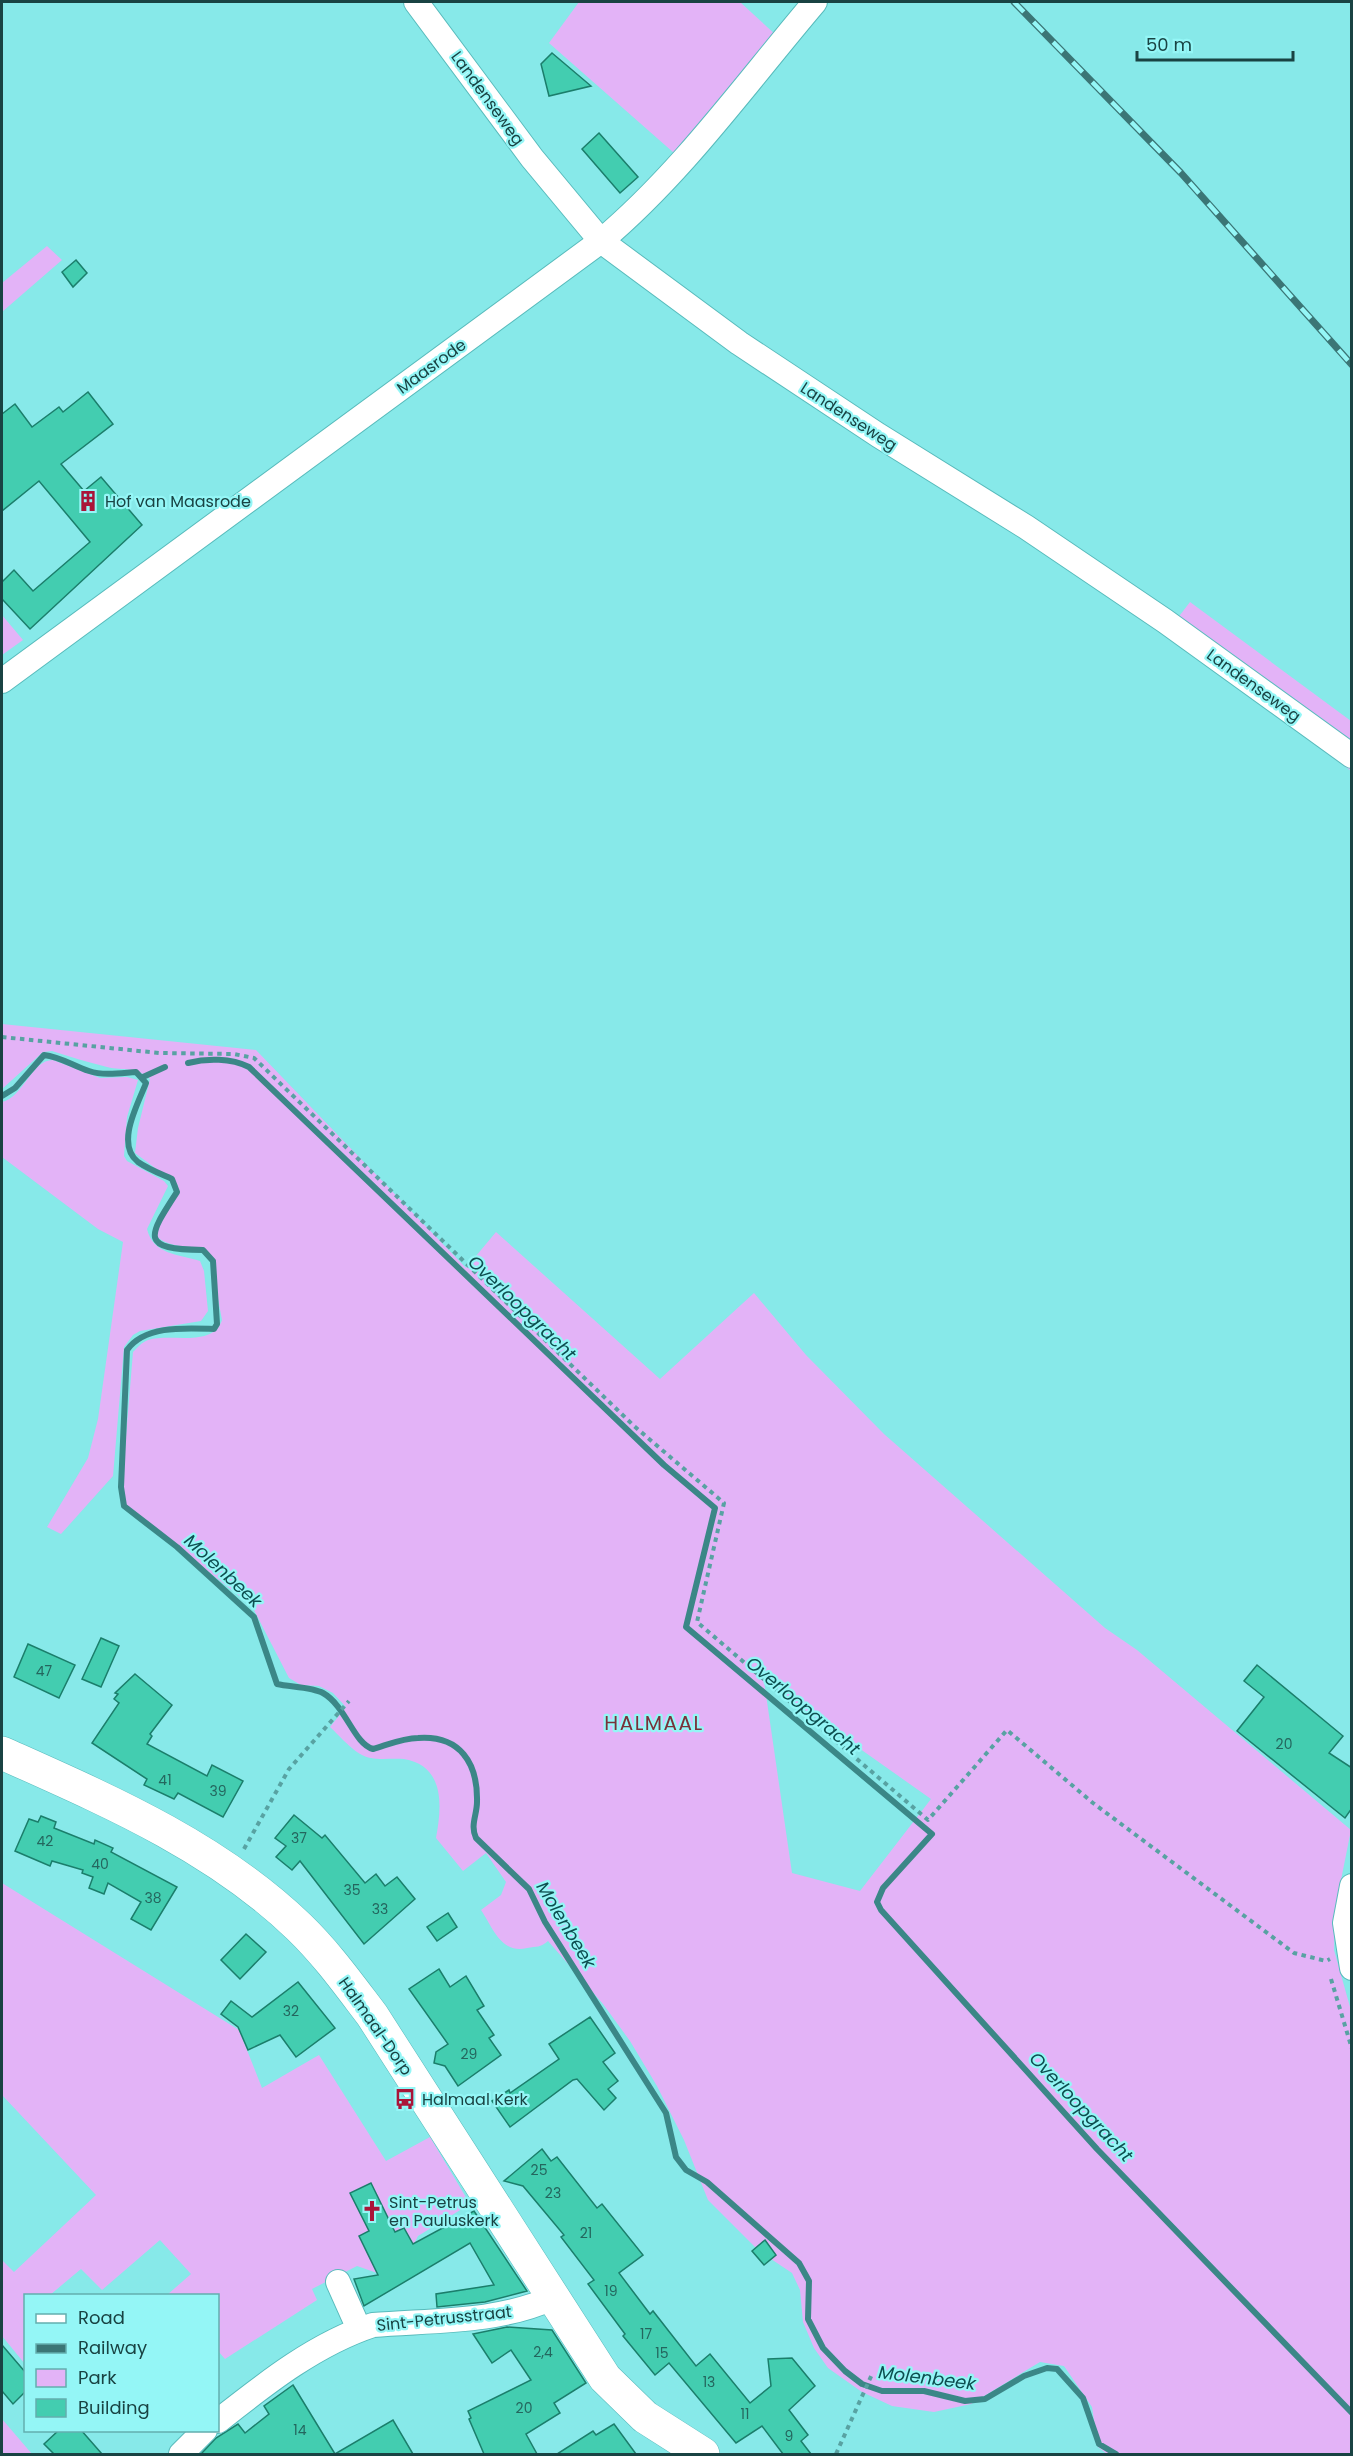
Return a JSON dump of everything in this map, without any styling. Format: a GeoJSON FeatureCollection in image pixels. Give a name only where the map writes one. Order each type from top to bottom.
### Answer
{"type":"FeatureCollection","features":[{"type":"Feature","properties":{"kind":"street","name":"Landenseweg"},"geometry":{"type":"LineString","coordinates":[[416,2],[532,158],[601,241],[739,343],[878,435],[1026,527],[1165,621],[1352,756]]}},
{"type":"Feature","properties":{"kind":"street","name":"Maasrode"},"geometry":{"type":"LineString","coordinates":[[2,681],[601,241],[638,209],[678,167],[815,2]]}},
{"type":"Feature","properties":{"kind":"street","name":"Halmaal-Dorp"},"geometry":{"type":"LineString","coordinates":[[2,1753],[148,1820],[231,1871],[300,1928],[332,1963],[365,2007],[605,2378],[625,2400],[669,2434],[703,2454]]}},
{"type":"Feature","properties":{"kind":"street"},"geometry":{"type":"LineString","coordinates":[[1352,1886],[1345,1923],[1352,1968]]}},
{"type":"Feature","properties":{"kind":"street"},"geometry":{"type":"LineString","coordinates":[[338,2282],[359,2329]]}},
{"type":"Feature","properties":{"kind":"street","name":"Sint-Petrusstraat"},"geometry":{"type":"LineString","coordinates":[[219,2420],[264,2385],[312,2354],[359,2329],[373,2325],[500,2314],[528,2309],[552,2298]]}},
{"type":"Feature","properties":{"kind":"street"},"geometry":{"type":"LineString","coordinates":[[181,2454],[203,2432]]}},
{"type":"Feature","properties":{"kind":"path"},"geometry":{"type":"LineString","coordinates":[[2,1037],[159,1053],[234,1054],[254,1058],[634,1426],[724,1503],[697,1622],[928,1820],[1007,1730],[1093,1803],[1294,1953],[1326,1961],[1352,2049]]}},
{"type":"Feature","properties":{"kind":"path"},"geometry":{"type":"LineString","coordinates":[[231,1871],[289,1769],[349,1701]]}},
{"type":"Feature","properties":{"kind":"path"},"geometry":{"type":"LineString","coordinates":[[836,2454],[873,2372]]}},
{"type":"Feature","properties":{"kind":"green space"},"geometry":{"type":"Polygon","coordinates":[[[579,2],[740,2],[778,37],[674,153],[549,43],[579,2]]]}},
{"type":"Feature","properties":{"kind":"green space"},"geometry":{"type":"Polygon","coordinates":[[[47,246],[62,260],[2,312],[2,283],[47,246]]]}},
{"type":"Feature","properties":{"kind":"green space"},"geometry":{"type":"Polygon","coordinates":[[[1190,602],[1351,721],[1351,771],[1291,727],[1177,619],[1190,602]]]}},
{"type":"Feature","properties":{"kind":"green space"},"geometry":{"type":"Polygon","coordinates":[[[2,615],[23,640],[2,655],[2,615]]]}},
{"type":"Feature","properties":{"kind":"green space"},"geometry":{"type":"Polygon","coordinates":[[[2,1024],[256,1050],[466,1268],[496,1232],[660,1379],[754,1293],[806,1355],[884,1434],[1105,1628],[1137,1650],[1351,1830],[1335,1910],[1334,1950],[1352,2014],[1351,2454],[1107,2454],[1098,2447],[1092,2407],[1064,2366],[1040,2362],[971,2404],[934,2412],[892,2406],[862,2392],[828,2368],[814,2348],[803,2322],[800,2290],[792,2273],[759,2251],[708,2200],[684,2140],[657,2086],[630,2041],[603,2004],[548,1941],[543,1945],[518,1949],[504,1943],[494,1932],[481,1910],[501,1895],[506,1882],[486,1853],[463,1871],[436,1838],[439,1813],[438,1789],[427,1770],[417,1763],[404,1759],[365,1757],[349,1746],[330,1727],[346,1707],[333,1693],[319,1686],[301,1685],[289,1678],[252,1606],[125,1506],[122,1485],[133,1352],[148,1340],[201,1337],[210,1334],[217,1329],[222,1320],[210,1256],[196,1249],[168,1243],[155,1235],[158,1223],[178,1185],[135,1153],[138,1128],[150,1079],[140,1072],[107,1067],[52,1051],[43,1052],[2,1089],[2,1024]],[[764,1681],[792,1873],[860,1891],[931,1799],[764,1681]]]}},
{"type":"Feature","properties":{"kind":"green space"},"geometry":{"type":"Polygon","coordinates":[[[53,1060],[100,1078],[127,1077],[138,1080],[127,1117],[124,1156],[127,1161],[164,1181],[168,1186],[147,1229],[150,1238],[161,1249],[200,1261],[204,1271],[208,1311],[201,1321],[140,1331],[133,1335],[124,1347],[113,1476],[61,1534],[47,1527],[88,1458],[98,1419],[123,1242],[98,1229],[2,1157],[2,1102],[10,1099],[39,1066],[53,1060]]]}},
{"type":"Feature","properties":{"kind":"green space"},"geometry":{"type":"Polygon","coordinates":[[[2,1883],[239,2030],[262,2088],[319,2055],[386,2161],[430,2137],[470,2204],[418,2236],[401,2269],[380,2274],[357,2266],[312,2289],[317,2300],[225,2359],[219,2352],[219,2294],[168,2294],[191,2274],[160,2240],[102,2290],[81,2269],[51,2294],[24,2294],[24,2363],[2,2336],[2,2260],[14,2272],[96,2195],[2,2095],[2,1883]]]}},
{"type":"Feature","properties":{"kind":"green space"},"geometry":{"type":"Polygon","coordinates":[[[2,2419],[32,2454],[2,2454],[2,2419]]]}},
{"type":"Feature","properties":{"kind":"building"},"geometry":{"type":"Polygon","coordinates":[[[552,53],[591,86],[549,96],[541,64],[552,53]]]}},
{"type":"Feature","properties":{"kind":"building"},"geometry":{"type":"Polygon","coordinates":[[[599,133],[638,177],[620,193],[582,149],[599,133]]]}},
{"type":"Feature","properties":{"kind":"building"},"geometry":{"type":"Polygon","coordinates":[[[76,260],[87,273],[73,287],[62,272],[76,260]]]}},
{"type":"Feature","properties":{"kind":"building","name":"Hof van Maasrode"},"geometry":{"type":"Polygon","coordinates":[[[88,392],[113,424],[61,464],[84,491],[101,477],[142,525],[30,629],[2,599],[2,582],[14,570],[33,591],[90,542],[39,481],[2,511],[2,414],[15,404],[32,427],[59,407],[63,412],[88,392]]]}},
{"type":"Feature","properties":{"kind":"building"},"geometry":{"type":"Polygon","coordinates":[[[101,1638],[119,1646],[101,1687],[82,1679],[101,1638]]]}},
{"type":"Feature","properties":{"kind":"building"},"geometry":{"type":"Polygon","coordinates":[[[28,1644],[75,1665],[59,1698],[14,1677],[28,1644]]]}},
{"type":"Feature","properties":{"kind":"building"},"geometry":{"type":"Polygon","coordinates":[[[1257,1665],[1343,1736],[1329,1753],[1352,1768],[1352,1808],[1345,1818],[1237,1731],[1264,1697],[1244,1681],[1257,1665]]]}},
{"type":"Feature","properties":{"kind":"building"},"geometry":{"type":"Polygon","coordinates":[[[135,1674],[172,1705],[150,1734],[152,1736],[147,1744],[207,1776],[212,1765],[243,1781],[223,1817],[178,1793],[174,1799],[144,1785],[147,1779],[92,1743],[119,1703],[114,1699],[118,1694],[115,1693],[135,1674]]]}},
{"type":"Feature","properties":{"kind":"building"},"geometry":{"type":"Polygon","coordinates":[[[294,1815],[322,1838],[325,1835],[365,1883],[376,1874],[385,1886],[397,1877],[415,1899],[364,1944],[300,1861],[292,1870],[276,1857],[286,1846],[275,1838],[294,1815]]]}},
{"type":"Feature","properties":{"kind":"building"},"geometry":{"type":"Polygon","coordinates":[[[41,1816],[56,1822],[54,1828],[94,1844],[95,1840],[113,1848],[111,1852],[177,1887],[151,1930],[131,1919],[141,1902],[108,1883],[104,1894],[89,1888],[93,1877],[82,1873],[83,1870],[52,1861],[50,1866],[15,1851],[29,1819],[38,1822],[41,1816]]]}},
{"type":"Feature","properties":{"kind":"building"},"geometry":{"type":"Polygon","coordinates":[[[448,1913],[457,1927],[437,1941],[427,1927],[448,1913]]]}},
{"type":"Feature","properties":{"kind":"building"},"geometry":{"type":"Polygon","coordinates":[[[246,1934],[266,1952],[240,1979],[221,1960],[246,1934]]]}},
{"type":"Feature","properties":{"kind":"building"},"geometry":{"type":"Polygon","coordinates":[[[439,1969],[450,1987],[466,1976],[484,2006],[477,2010],[494,2035],[489,2038],[501,2055],[458,2086],[445,2066],[434,2063],[436,2052],[448,2044],[409,1989],[439,1969]]]}},
{"type":"Feature","properties":{"kind":"building"},"geometry":{"type":"Polygon","coordinates":[[[298,1982],[335,2028],[296,2057],[280,2035],[248,2050],[238,2027],[221,2014],[231,2001],[252,2017],[298,1982]]]}},
{"type":"Feature","properties":{"kind":"building"},"geometry":{"type":"Polygon","coordinates":[[[590,2017],[615,2053],[603,2062],[618,2081],[608,2089],[616,2098],[604,2110],[577,2079],[573,2080],[510,2127],[492,2101],[509,2090],[510,2093],[559,2059],[549,2044],[590,2017]]]}},
{"type":"Feature","properties":{"kind":"building"},"geometry":{"type":"Polygon","coordinates":[[[542,2149],[551,2161],[557,2157],[597,2208],[602,2204],[643,2255],[619,2273],[650,2314],[653,2311],[696,2366],[710,2354],[750,2403],[771,2386],[768,2359],[792,2358],[815,2386],[789,2410],[808,2435],[801,2441],[811,2454],[783,2454],[762,2426],[736,2443],[669,2363],[655,2375],[623,2336],[625,2334],[588,2284],[594,2280],[561,2237],[564,2235],[523,2186],[504,2181],[542,2149]]]}},
{"type":"Feature","properties":{"kind":"building"},"geometry":{"type":"Polygon","coordinates":[[[371,2183],[395,2232],[404,2228],[413,2244],[474,2211],[527,2291],[485,2302],[437,2307],[436,2294],[494,2285],[470,2243],[364,2306],[354,2279],[378,2275],[359,2236],[369,2231],[350,2193],[371,2183]]]}},
{"type":"Feature","properties":{"kind":"building"},"geometry":{"type":"Polygon","coordinates":[[[765,2240],[776,2255],[764,2265],[752,2251],[765,2240]]]}},
{"type":"Feature","properties":{"kind":"building"},"geometry":{"type":"Polygon","coordinates":[[[507,2327],[552,2330],[586,2383],[554,2403],[560,2413],[526,2434],[537,2454],[484,2454],[469,2419],[471,2418],[468,2411],[531,2380],[511,2350],[492,2363],[473,2334],[507,2327]]]}},
{"type":"Feature","properties":{"kind":"building"},"geometry":{"type":"Polygon","coordinates":[[[2,2345],[24,2371],[24,2393],[13,2404],[2,2391],[2,2345]]]}},
{"type":"Feature","properties":{"kind":"building"},"geometry":{"type":"Polygon","coordinates":[[[293,2385],[335,2454],[201,2454],[216,2438],[238,2424],[245,2433],[269,2414],[264,2406],[293,2385]]]}},
{"type":"Feature","properties":{"kind":"building"},"geometry":{"type":"Polygon","coordinates":[[[393,2420],[413,2454],[335,2454],[393,2420]]]}},
{"type":"Feature","properties":{"kind":"building"},"geometry":{"type":"Polygon","coordinates":[[[614,2424],[636,2454],[557,2454],[593,2431],[596,2435],[614,2424]]]}},
{"type":"Feature","properties":{"kind":"building"},"geometry":{"type":"Polygon","coordinates":[[[57,2432],[83,2432],[102,2454],[54,2454],[44,2444],[57,2432]]]}},
{"type":"Feature","properties":{"kind":"waterway","name":"Molenbeek"},"geometry":{"type":"LineString","coordinates":[[2,1096],[15,1088],[44,1055],[95,1073],[136,1072],[146,1083],[130,1124],[128,1145],[131,1154],[142,1165],[172,1179],[177,1192],[155,1230],[155,1238],[159,1243],[168,1247],[203,1250],[213,1261],[217,1324],[214,1329],[178,1329],[155,1332],[144,1336],[127,1350],[121,1487],[124,1506],[177,1547],[254,1617],[277,1684],[307,1688],[323,1693],[338,1707],[360,1740],[373,1749],[407,1739],[433,1738],[445,1741],[464,1754],[474,1775],[476,1788],[477,1807],[474,1820],[476,1838],[529,1889],[545,1922],[666,2113],[676,2157],[686,2170],[707,2182],[799,2263],[809,2281],[808,2319],[823,2348],[845,2371],[862,2384],[882,2391],[924,2391],[965,2401],[985,2399],[1024,2376],[1047,2368],[1057,2369],[1083,2398],[1099,2444],[1116,2454]]}},
{"type":"Feature","properties":{"kind":"waterway","name":"Overloopgracht"},"geometry":{"type":"LineString","coordinates":[[188,1063],[219,1060],[249,1067],[664,1465],[715,1508],[686,1627],[932,1834],[883,1888],[877,1902],[881,1910],[1097,2149],[1352,2413]]}},
{"type":"Feature","properties":{"kind":"waterway","name":"Overloopgracht"},"geometry":{"type":"LineString","coordinates":[[143,1077],[165,1067]]}},
{"type":"Feature","properties":{"kind":"railway"},"geometry":{"type":"LineString","coordinates":[[1014,2],[1181,173],[1352,365]]}},
{"type":"Feature","properties":{"kind":"place","name":"Hof van Maasrode"},"geometry":{"type":"Point","coordinates":[88,501]}},
{"type":"Feature","properties":{"kind":"place","name":"Halmaal Kerk"},"geometry":{"type":"Point","coordinates":[405,2099]}},
{"type":"Feature","properties":{"kind":"place","name":"Sint-Petrus en Pauluskerk"},"geometry":{"type":"Point","coordinates":[372,2211]}},
{"type":"Feature","properties":{"kind":"district","name":"HALMAAL"},"geometry":{"type":"Point","coordinates":[654,1723]}}]}
